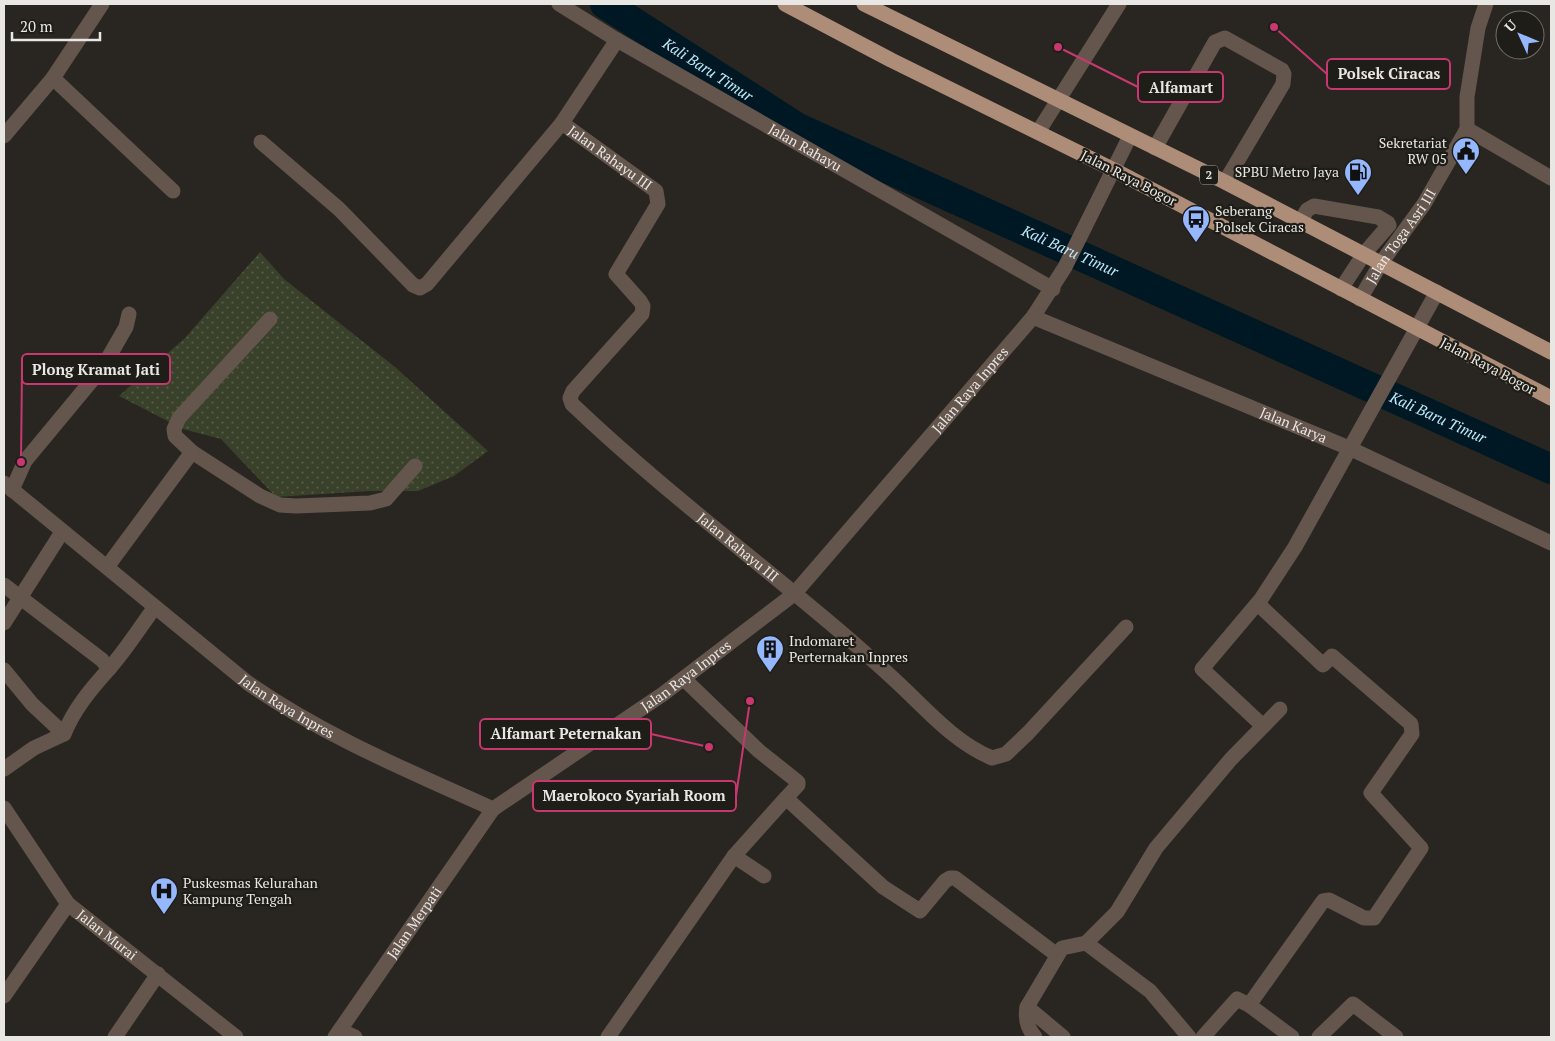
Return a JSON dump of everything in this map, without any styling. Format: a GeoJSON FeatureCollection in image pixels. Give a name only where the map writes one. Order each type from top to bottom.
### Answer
{"type":"FeatureCollection","features":[{"type":"Feature","properties":{"kind":"highway","name":"Jalan Raya Bogor"},"geometry":{"type":"LineString","coordinates":[[785,4],[891,60],[1114,170],[1551,398]]}},
{"type":"Feature","properties":{"kind":"highway","name":"2"},"geometry":{"type":"LineString","coordinates":[[864,4],[1225,182],[1551,352]]}},
{"type":"Feature","properties":{"kind":"street"},"geometry":{"type":"LineString","coordinates":[[4,136],[53,78],[102,4]]}},
{"type":"Feature","properties":{"kind":"street","name":"Jalan Rahayu"},"geometry":{"type":"LineString","coordinates":[[559,4],[617,40],[1052,289]]}},
{"type":"Feature","properties":{"kind":"street"},"geometry":{"type":"LineString","coordinates":[[1038,132],[1120,4]]}},
{"type":"Feature","properties":{"kind":"street","name":"Jalan Toga Asri III"},"geometry":{"type":"LineString","coordinates":[[1360,299],[1381,263],[1424,204],[1467,129],[1467,97],[1478,28],[1486,4]]}},
{"type":"Feature","properties":{"kind":"street"},"geometry":{"type":"LineString","coordinates":[[1155,148],[1215,42],[1225,38],[1282,70],[1284,74],[1283,84],[1225,182]]}},
{"type":"Feature","properties":{"kind":"street"},"geometry":{"type":"LineString","coordinates":[[562,123],[617,40]]}},
{"type":"Feature","properties":{"kind":"street"},"geometry":{"type":"LineString","coordinates":[[53,78],[173,191]]}},
{"type":"Feature","properties":{"kind":"street","name":"Jalan Rahayu III"},"geometry":{"type":"LineString","coordinates":[[261,142],[338,209],[413,285],[420,288],[428,284],[562,123],[656,191],[659,201],[616,274],[640,301],[643,306],[642,314],[573,392],[570,398],[572,404],[662,484],[794,594]]}},
{"type":"Feature","properties":{"kind":"street"},"geometry":{"type":"LineString","coordinates":[[1467,129],[1548,170]]}},
{"type":"Feature","properties":{"kind":"street","name":"Jalan Raya Inpres"},"geometry":{"type":"LineString","coordinates":[[8,487],[248,683],[288,709],[366,751],[493,808],[684,679],[794,594],[1033,317],[1065,266],[1130,136]]}},
{"type":"Feature","properties":{"kind":"street"},"geometry":{"type":"LineString","coordinates":[[1300,222],[1307,210],[1314,206],[1385,220],[1388,225],[1364,254],[1341,289]]}},
{"type":"Feature","properties":{"kind":"street"},"geometry":{"type":"LineString","coordinates":[[1263,726],[1202,669],[1258,604],[1295,547],[1437,292]]}},
{"type":"Feature","properties":{"kind":"street"},"geometry":{"type":"LineString","coordinates":[[8,487],[25,461],[103,367],[126,327],[129,314]]}},
{"type":"Feature","properties":{"kind":"street","name":"Jalan Karya"},"geometry":{"type":"LineString","coordinates":[[1033,317],[1349,448],[1551,543]]}},
{"type":"Feature","properties":{"kind":"street"},"geometry":{"type":"LineString","coordinates":[[270,319],[179,418],[174,429],[174,436],[192,452],[260,496],[280,505],[370,504],[386,499],[415,466]]}},
{"type":"Feature","properties":{"kind":"street"},"geometry":{"type":"LineString","coordinates":[[107,567],[192,452]]}},
{"type":"Feature","properties":{"kind":"street"},"geometry":{"type":"LineString","coordinates":[[4,623],[19,596],[62,532]]}},
{"type":"Feature","properties":{"kind":"street"},"geometry":{"type":"LineString","coordinates":[[4,585],[102,660],[109,669]]}},
{"type":"Feature","properties":{"kind":"street"},"geometry":{"type":"LineString","coordinates":[[794,594],[898,683],[934,719],[976,751],[992,758],[1006,754],[1028,733],[1126,627]]}},
{"type":"Feature","properties":{"kind":"street"},"geometry":{"type":"LineString","coordinates":[[1249,1005],[1323,901],[1329,900],[1364,918],[1374,918],[1421,848],[1371,793],[1412,734],[1411,724],[1332,656],[1323,665],[1258,604]]}},
{"type":"Feature","properties":{"kind":"street"},"geometry":{"type":"LineString","coordinates":[[4,769],[34,748],[64,734],[75,711],[96,682],[109,669],[155,606]]}},
{"type":"Feature","properties":{"kind":"street"},"geometry":{"type":"LineString","coordinates":[[4,670],[32,704],[64,734]]}},
{"type":"Feature","properties":{"kind":"street"},"geometry":{"type":"LineString","coordinates":[[608,1037],[734,856],[798,785],[798,782],[759,751],[684,679]]}},
{"type":"Feature","properties":{"kind":"street"},"geometry":{"type":"LineString","coordinates":[[1035,1037],[1030,1031],[1027,1020],[1027,1007],[1057,955],[1064,946],[1086,943],[1117,912],[1156,848],[1231,759],[1280,709]]}},
{"type":"Feature","properties":{"kind":"street"},"geometry":{"type":"LineString","coordinates":[[786,798],[883,887],[918,910],[923,909],[945,881],[955,878],[1057,955]]}},
{"type":"Feature","properties":{"kind":"street","name":"Jalan Murai"},"geometry":{"type":"LineString","coordinates":[[4,808],[68,904],[236,1037]]}},
{"type":"Feature","properties":{"kind":"street","name":"Jalan Merpati"},"geometry":{"type":"LineString","coordinates":[[338,1034],[493,808]]}},
{"type":"Feature","properties":{"kind":"street"},"geometry":{"type":"LineString","coordinates":[[734,856],[764,876]]}},
{"type":"Feature","properties":{"kind":"street"},"geometry":{"type":"LineString","coordinates":[[4,996],[68,904]]}},
{"type":"Feature","properties":{"kind":"street"},"geometry":{"type":"LineString","coordinates":[[1086,943],[1150,991],[1188,1037]]}},
{"type":"Feature","properties":{"kind":"street"},"geometry":{"type":"LineString","coordinates":[[115,1037],[158,974]]}},
{"type":"Feature","properties":{"kind":"street"},"geometry":{"type":"LineString","coordinates":[[1203,1037],[1237,999],[1249,1005],[1292,1037]]}},
{"type":"Feature","properties":{"kind":"street"},"geometry":{"type":"LineString","coordinates":[[1319,1037],[1353,1004],[1396,1037]]}},
{"type":"Feature","properties":{"kind":"street"},"geometry":{"type":"LineString","coordinates":[[1027,1007],[1063,1037]]}},
{"type":"Feature","properties":{"kind":"street"},"geometry":{"type":"LineString","coordinates":[[338,1034],[355,1037]]}},
{"type":"Feature","properties":{"kind":"green space"},"geometry":{"type":"Polygon","coordinates":[[[260,252],[284,279],[395,367],[488,451],[454,476],[418,491],[369,491],[276,497],[221,439],[183,429],[119,396],[185,338],[260,252]]]}},
{"type":"Feature","properties":{"kind":"waterway","name":"Kali Baru Timur"},"geometry":{"type":"LineString","coordinates":[[605,4],[798,128],[1551,469]]}},
{"type":"Feature","properties":{"kind":"place","name":"Polsek Ciracas"},"geometry":{"type":"Point","coordinates":[1274,27]}},
{"type":"Feature","properties":{"kind":"place","name":"Alfamart"},"geometry":{"type":"Point","coordinates":[1058,47]}},
{"type":"Feature","properties":{"kind":"place","name":"Sekretariat RW 05"},"geometry":{"type":"Point","coordinates":[1466,175]}},
{"type":"Feature","properties":{"kind":"place","name":"SPBU Metro Jaya"},"geometry":{"type":"Point","coordinates":[1358,196]}},
{"type":"Feature","properties":{"kind":"place","name":"Seberang Polsek Ciracas"},"geometry":{"type":"Point","coordinates":[1196,243]}},
{"type":"Feature","properties":{"kind":"place","name":"Plong Kramat Jati"},"geometry":{"type":"Point","coordinates":[21,462]}},
{"type":"Feature","properties":{"kind":"place","name":"Indomaret Perternakan Inpres"},"geometry":{"type":"Point","coordinates":[770,673]}},
{"type":"Feature","properties":{"kind":"place","name":"Maerokoco Syariah Room"},"geometry":{"type":"Point","coordinates":[750,701]}},
{"type":"Feature","properties":{"kind":"place","name":"Alfamart Peternakan"},"geometry":{"type":"Point","coordinates":[709,747]}},
{"type":"Feature","properties":{"kind":"place","name":"Puskesmas Kelurahan Kampung Tengah"},"geometry":{"type":"Point","coordinates":[164,915]}}]}
